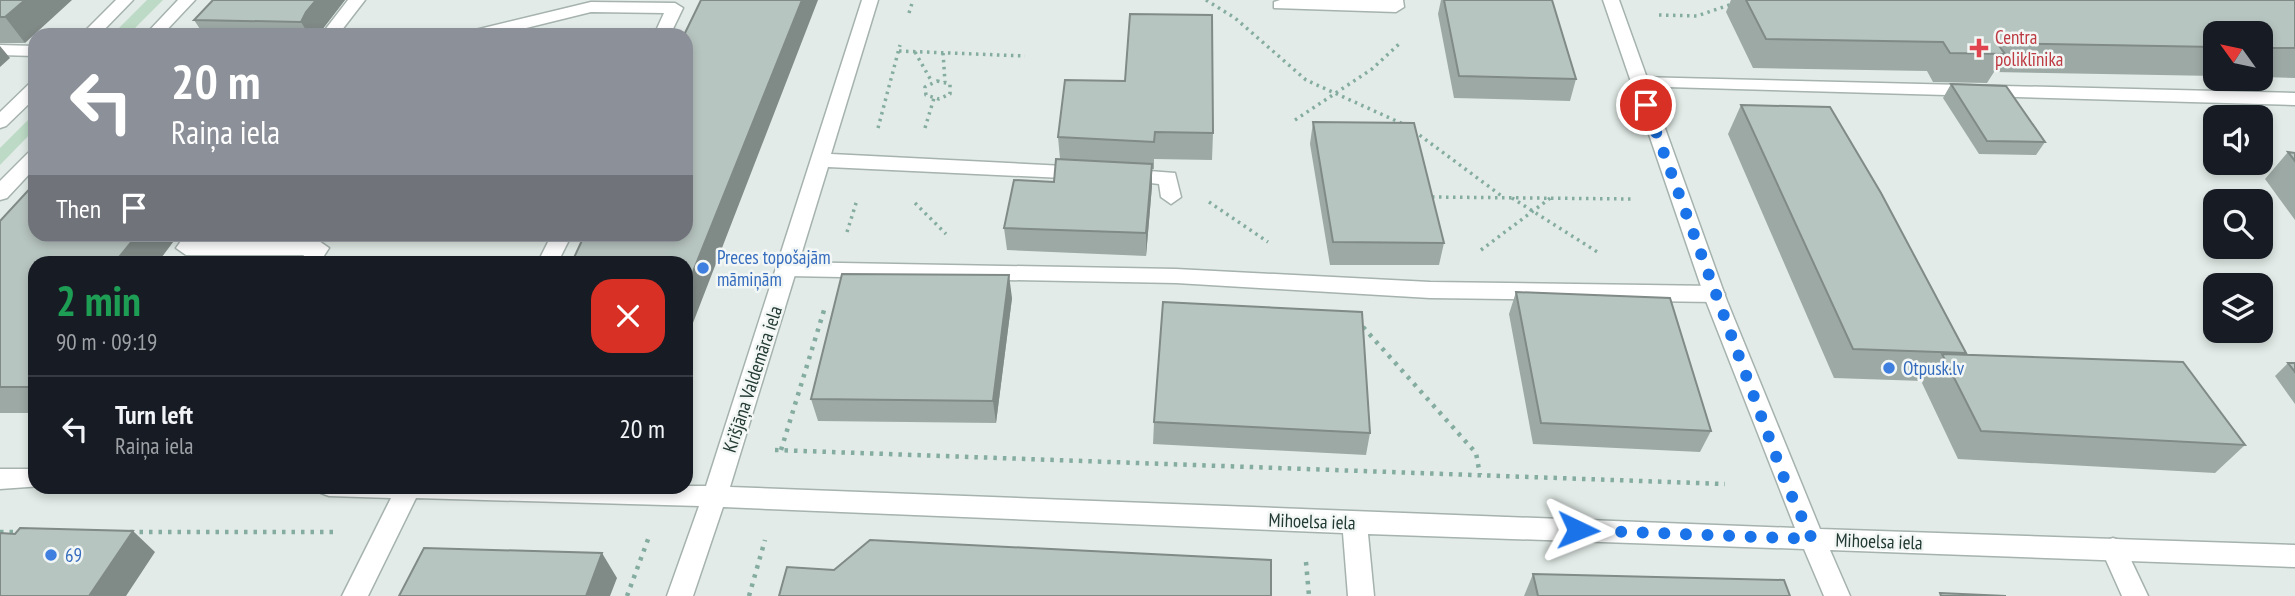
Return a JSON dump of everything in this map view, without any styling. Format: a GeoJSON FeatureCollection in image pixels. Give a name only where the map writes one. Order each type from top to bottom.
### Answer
{"type":"FeatureCollection","features":[{"type":"Feature","properties":{"kind":"street"},"geometry":{"type":"LineString","coordinates":[[96,28],[125,0]]}},
{"type":"Feature","properties":{"kind":"street"},"geometry":{"type":"LineString","coordinates":[[160,28],[187,0]]}},
{"type":"Feature","properties":{"kind":"street"},"geometry":{"type":"LineString","coordinates":[[335,28],[357,0]]}},
{"type":"Feature","properties":{"kind":"street","name":"Krišjāņa Valdemāra iela"},"geometry":{"type":"LineString","coordinates":[[680,596],[787,269],[870,0]]}},
{"type":"Feature","properties":{"kind":"street"},"geometry":{"type":"LineString","coordinates":[[1280,5],[1396,6],[1395,0]]}},
{"type":"Feature","properties":{"kind":"street"},"geometry":{"type":"LineString","coordinates":[[1611,0],[1638,82],[1787,486],[1837,596]]}},
{"type":"Feature","properties":{"kind":"street"},"geometry":{"type":"LineString","coordinates":[[503,28],[593,4],[675,8],[665,28]]}},
{"type":"Feature","properties":{"kind":"street"},"geometry":{"type":"LineString","coordinates":[[0,50],[28,51]]}},
{"type":"Feature","properties":{"kind":"street"},"geometry":{"type":"LineString","coordinates":[[1638,82],[2295,99]]}},
{"type":"Feature","properties":{"kind":"street"},"geometry":{"type":"LineString","coordinates":[[0,122],[28,95]]}},
{"type":"Feature","properties":{"kind":"street"},"geometry":{"type":"LineString","coordinates":[[820,160],[1168,178],[1171,197]]}},
{"type":"Feature","properties":{"kind":"street"},"geometry":{"type":"LineString","coordinates":[[0,193],[28,164]]}},
{"type":"Feature","properties":{"kind":"street"},"geometry":{"type":"LineString","coordinates":[[191,242],[186,248],[319,248],[314,256]]}},
{"type":"Feature","properties":{"kind":"street"},"geometry":{"type":"LineString","coordinates":[[787,269],[1176,276],[1328,287],[1430,290],[1715,294]]}},
{"type":"Feature","properties":{"kind":"street"},"geometry":{"type":"LineString","coordinates":[[0,479],[28,480]]}},
{"type":"Feature","properties":{"kind":"street"},"geometry":{"type":"LineString","coordinates":[[355,596],[406,494]]}},
{"type":"Feature","properties":{"kind":"street","name":"Mihoelsa iela"},"geometry":{"type":"LineString","coordinates":[[637,494],[1355,523],[2295,556]]}},
{"type":"Feature","properties":{"kind":"street"},"geometry":{"type":"LineString","coordinates":[[1355,523],[1362,596]]}},
{"type":"Feature","properties":{"kind":"street"},"geometry":{"type":"LineString","coordinates":[[2113,549],[2136,596]]}},
{"type":"Feature","properties":{"kind":"path"},"geometry":{"type":"LineString","coordinates":[[906,25],[913,0]]}},
{"type":"Feature","properties":{"kind":"path"},"geometry":{"type":"LineString","coordinates":[[1206,0],[1235,18],[1306,80],[1335,95],[1369,106],[1424,136],[1503,197]]}},
{"type":"Feature","properties":{"kind":"path"},"geometry":{"type":"LineString","coordinates":[[1656,15],[1697,16],[1741,4]]}},
{"type":"Feature","properties":{"kind":"path"},"geometry":{"type":"LineString","coordinates":[[781,450],[871,161],[902,38]]}},
{"type":"Feature","properties":{"kind":"path"},"geometry":{"type":"LineString","coordinates":[[1295,120],[1372,69],[1401,42]]}},
{"type":"Feature","properties":{"kind":"path"},"geometry":{"type":"LineString","coordinates":[[899,51],[1025,56]]}},
{"type":"Feature","properties":{"kind":"path"},"geometry":{"type":"LineString","coordinates":[[914,51],[932,82]]}},
{"type":"Feature","properties":{"kind":"path"},"geometry":{"type":"LineString","coordinates":[[943,53],[944,82]]}},
{"type":"Feature","properties":{"kind":"path"},"geometry":{"type":"LineString","coordinates":[[932,82],[944,82],[952,86],[952,92],[939,99],[924,93],[925,87],[932,82]]}},
{"type":"Feature","properties":{"kind":"path"},"geometry":{"type":"LineString","coordinates":[[871,161],[983,272]]}},
{"type":"Feature","properties":{"kind":"path"},"geometry":{"type":"LineString","coordinates":[[1509,196],[1603,255]]}},
{"type":"Feature","properties":{"kind":"path"},"geometry":{"type":"LineString","coordinates":[[1432,197],[1553,196],[1631,199]]}},
{"type":"Feature","properties":{"kind":"path"},"geometry":{"type":"LineString","coordinates":[[1430,290],[1553,196]]}},
{"type":"Feature","properties":{"kind":"path"},"geometry":{"type":"LineString","coordinates":[[1171,197],[1202,198],[1263,238],[1328,287],[1476,453],[1480,475]]}},
{"type":"Feature","properties":{"kind":"path"},"geometry":{"type":"LineString","coordinates":[[762,450],[1725,484]]}},
{"type":"Feature","properties":{"kind":"path"},"geometry":{"type":"LineString","coordinates":[[627,596],[650,532]]}},
{"type":"Feature","properties":{"kind":"path"},"geometry":{"type":"LineString","coordinates":[[749,596],[766,535]]}},
{"type":"Feature","properties":{"kind":"path"},"geometry":{"type":"LineString","coordinates":[[1306,551],[1309,596]]}},
{"type":"Feature","properties":{"kind":"green space"},"geometry":{"type":"Polygon","coordinates":[[[147,0],[163,0],[135,28],[119,28],[147,0]]]}},
{"type":"Feature","properties":{"kind":"green space"},"geometry":{"type":"Polygon","coordinates":[[[28,120],[28,136],[0,165],[0,148],[28,120]]]}},
{"type":"Feature","properties":{"kind":"building"},"geometry":{"type":"Polygon","coordinates":[[[0,0],[25,0],[5,17],[0,17],[0,0]]]}},
{"type":"Feature","properties":{"kind":"building"},"geometry":{"type":"Polygon","coordinates":[[[213,0],[316,0],[301,22],[194,20],[213,0]]]}},
{"type":"Feature","properties":{"kind":"building"},"geometry":{"type":"Polygon","coordinates":[[[701,0],[802,0],[693,272],[693,256],[575,256],[581,242],[693,242],[693,28],[687,28],[701,0]]]}},
{"type":"Feature","properties":{"kind":"building"},"geometry":{"type":"Polygon","coordinates":[[[1444,0],[1552,0],[1576,79],[1459,76],[1444,0]]]}},
{"type":"Feature","properties":{"kind":"building"},"geometry":{"type":"Polygon","coordinates":[[[1746,0],[2295,0],[2295,48],[2273,48],[2273,21],[2203,21],[2203,47],[1997,43],[2005,54],[1950,53],[1943,42],[1766,39],[1746,0]]]}},
{"type":"Feature","properties":{"kind":"building"},"geometry":{"type":"Polygon","coordinates":[[[1130,14],[1212,15],[1213,133],[1155,132],[1154,142],[1058,137],[1065,80],[1125,81],[1130,14]]]}},
{"type":"Feature","properties":{"kind":"building"},"geometry":{"type":"Polygon","coordinates":[[[1951,84],[2006,86],[2045,142],[1987,141],[1951,84]]]}},
{"type":"Feature","properties":{"kind":"building"},"geometry":{"type":"Polygon","coordinates":[[[1741,105],[1830,107],[1881,193],[1966,353],[1853,349],[1741,105]]]}},
{"type":"Feature","properties":{"kind":"building"},"geometry":{"type":"Polygon","coordinates":[[[1313,122],[1414,123],[1444,243],[1333,242],[1313,122]]]}},
{"type":"Feature","properties":{"kind":"building"},"geometry":{"type":"Polygon","coordinates":[[[1056,159],[1152,164],[1146,233],[1004,228],[1014,180],[1054,182],[1056,159]]]}},
{"type":"Feature","properties":{"kind":"building"},"geometry":{"type":"Polygon","coordinates":[[[28,191],[28,242],[131,242],[120,256],[28,256],[28,387],[0,387],[0,221],[28,191]]]}},
{"type":"Feature","properties":{"kind":"building"},"geometry":{"type":"Polygon","coordinates":[[[842,274],[1009,275],[993,401],[811,399],[842,274]]]}},
{"type":"Feature","properties":{"kind":"building"},"geometry":{"type":"Polygon","coordinates":[[[1516,292],[1670,298],[1711,431],[1541,423],[1516,292]]]}},
{"type":"Feature","properties":{"kind":"building"},"geometry":{"type":"Polygon","coordinates":[[[1163,302],[1362,312],[1370,433],[1154,422],[1163,302]]]}},
{"type":"Feature","properties":{"kind":"building"},"geometry":{"type":"Polygon","coordinates":[[[1942,354],[2183,362],[2245,445],[1981,431],[1942,354]]]}},
{"type":"Feature","properties":{"kind":"building"},"geometry":{"type":"Polygon","coordinates":[[[2288,363],[2295,363],[2295,372],[2288,363]]]}},
{"type":"Feature","properties":{"kind":"building"},"geometry":{"type":"Polygon","coordinates":[[[20,528],[133,531],[89,596],[0,596],[0,533],[15,534],[20,528]]]}},
{"type":"Feature","properties":{"kind":"building"},"geometry":{"type":"Polygon","coordinates":[[[870,540],[1271,560],[1271,596],[779,596],[787,567],[834,570],[870,540]]]}},
{"type":"Feature","properties":{"kind":"building"},"geometry":{"type":"Polygon","coordinates":[[[424,548],[602,553],[586,596],[399,596],[424,548]]]}},
{"type":"Feature","properties":{"kind":"building"},"geometry":{"type":"Polygon","coordinates":[[[1533,574],[1784,580],[1790,596],[1538,596],[1533,574]]]}},
{"type":"Feature","properties":{"kind":"building"},"geometry":{"type":"Polygon","coordinates":[[[1940,593],[2006,596],[1941,596],[1940,593]]]}},
{"type":"Feature","properties":{"kind":"place","name":"Centra poliklīnika"},"geometry":{"type":"Point","coordinates":[1979,48]}},
{"type":"Feature","properties":{"kind":"place","name":"Preces topošajām māmiņām"},"geometry":{"type":"Point","coordinates":[703,268]}},
{"type":"Feature","properties":{"kind":"place","name":"Otpusk.lv"},"geometry":{"type":"Point","coordinates":[1889,368]}},
{"type":"Feature","properties":{"kind":"place","name":"69"},"geometry":{"type":"Point","coordinates":[51,555]}},
{"type":"Feature","properties":{"kind":"route"},"geometry":{"type":"LineString","coordinates":[[1578,530],[1812,539],[1787,486],[1646,105]]}}]}
